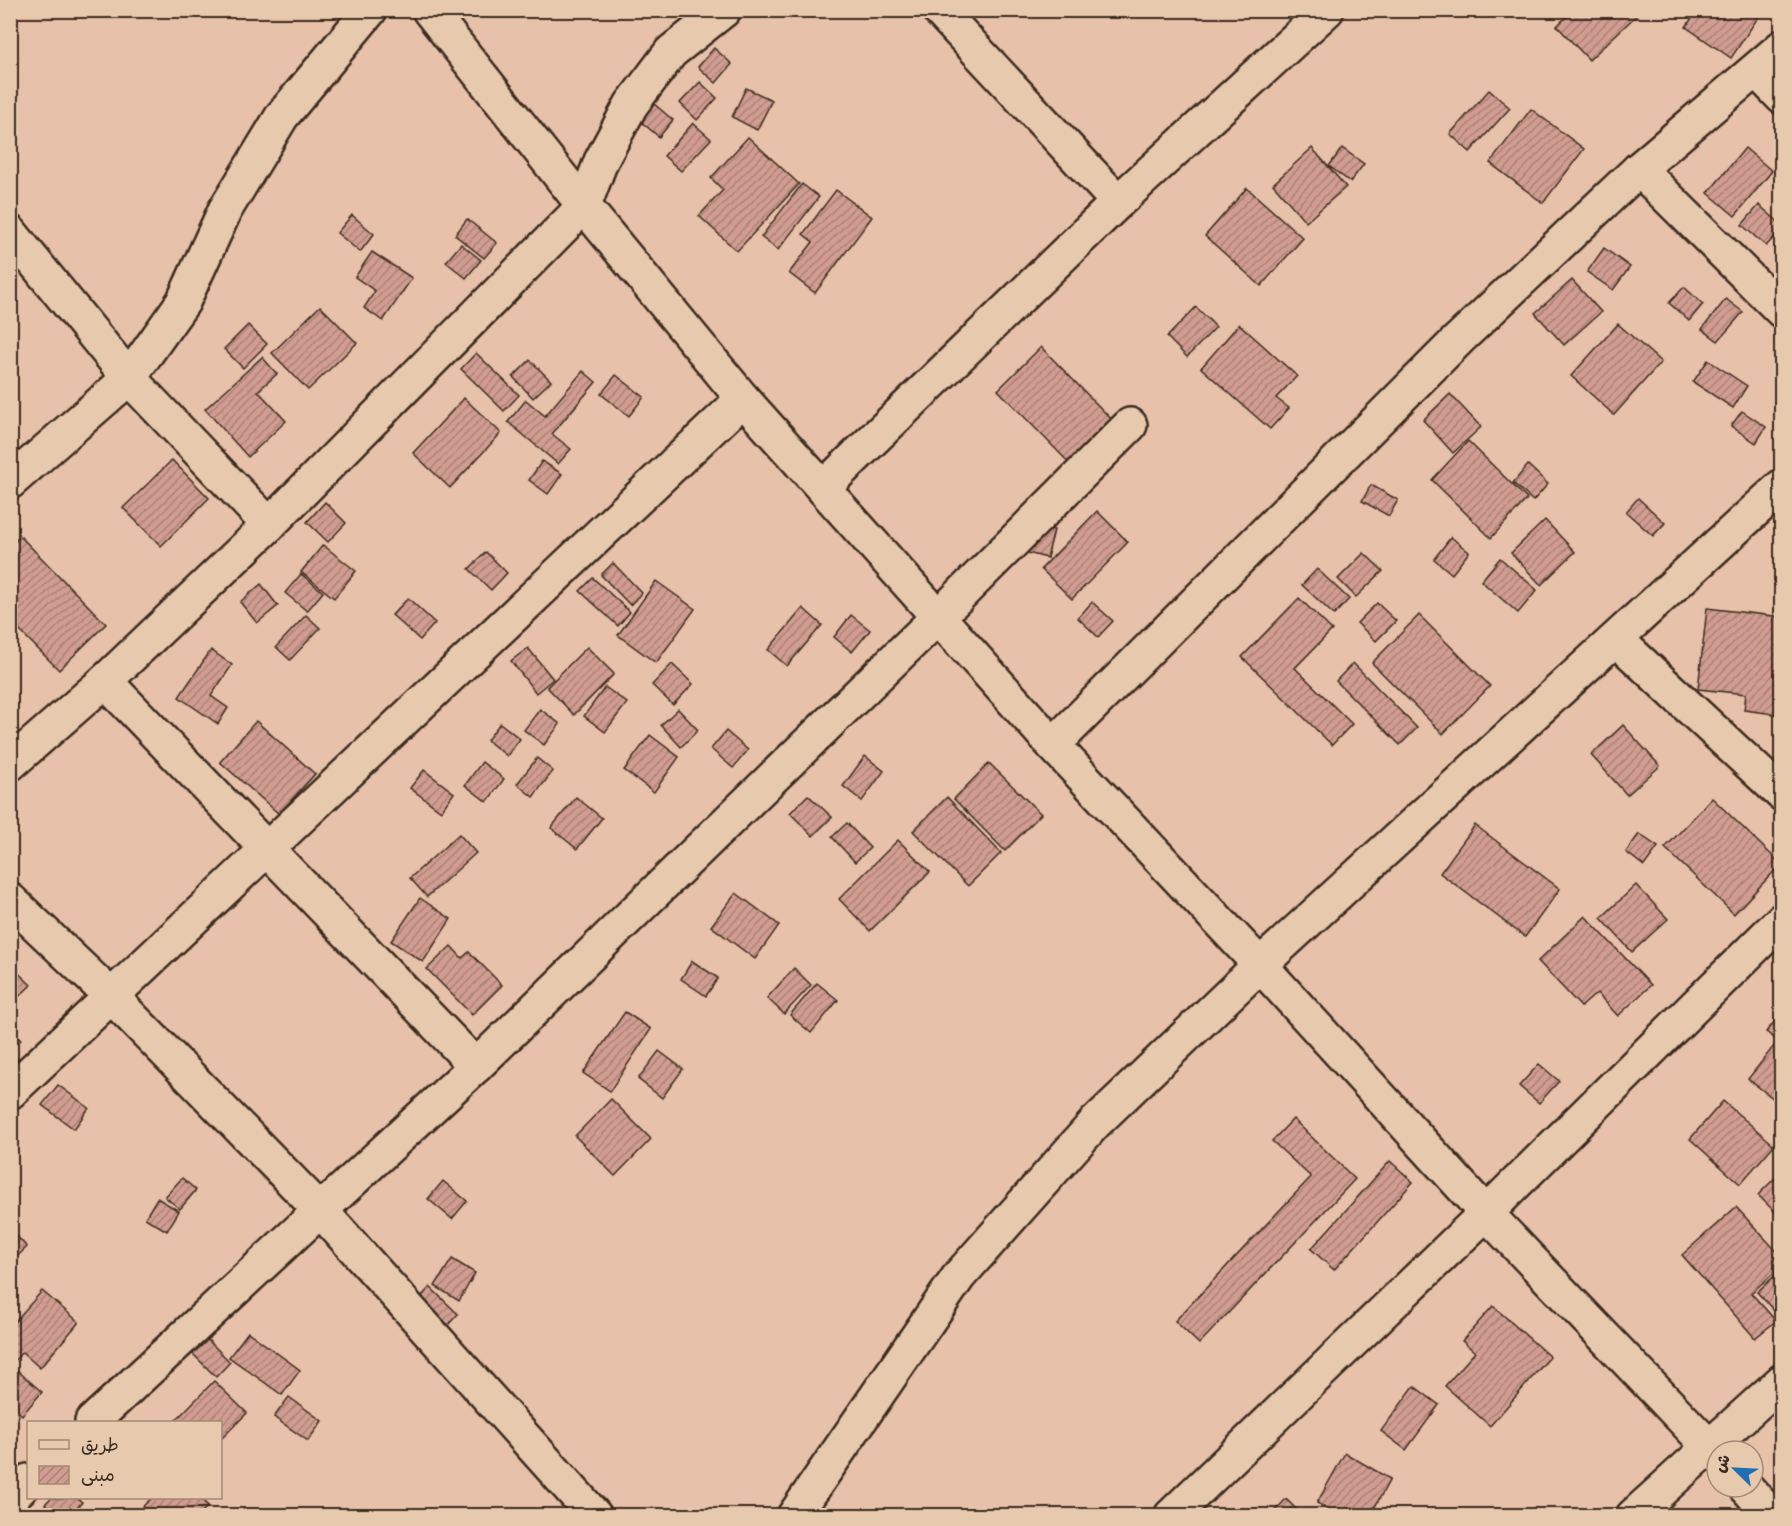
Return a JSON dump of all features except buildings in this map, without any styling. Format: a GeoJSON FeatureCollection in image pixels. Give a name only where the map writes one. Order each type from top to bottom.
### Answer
{"type":"FeatureCollection","features":[{"type":"Feature","properties":{"kind":"street"},"geometry":{"type":"LineString","coordinates":[[10,482],[129,378],[183,302],[225,210],[282,116],[370,10]]}},
{"type":"Feature","properties":{"kind":"street"},"geometry":{"type":"LineString","coordinates":[[429,10],[584,206],[743,399],[1053,745],[1260,965],[1485,1213],[1705,1442]]}},
{"type":"Feature","properties":{"kind":"street"},"geometry":{"type":"LineString","coordinates":[[10,764],[105,681],[269,525],[584,206],[601,161],[631,105],[671,52],[724,10]]}},
{"type":"Feature","properties":{"kind":"street"},"geometry":{"type":"LineString","coordinates":[[939,10],[1118,202]]}},
{"type":"Feature","properties":{"kind":"street"},"geometry":{"type":"LineString","coordinates":[[824,488],[1118,202],[1327,10]]}},
{"type":"Feature","properties":{"kind":"street"},"geometry":{"type":"LineString","coordinates":[[1053,745],[1459,339],[1639,169],[1782,48]]}},
{"type":"Feature","properties":{"kind":"street"},"geometry":{"type":"LineString","coordinates":[[1756,70],[1782,97]]}},
{"type":"Feature","properties":{"kind":"street"},"geometry":{"type":"LineString","coordinates":[[1639,169],[1782,310]]}},
{"type":"Feature","properties":{"kind":"street"},"geometry":{"type":"LineString","coordinates":[[10,232],[129,378],[269,525]]}},
{"type":"Feature","properties":{"kind":"street"},"geometry":{"type":"LineString","coordinates":[[10,1092],[743,399]]}},
{"type":"Feature","properties":{"kind":"street"},"geometry":{"type":"LineString","coordinates":[[93,1421],[476,1066],[939,616],[1130,425]]}},
{"type":"Feature","properties":{"kind":"street"},"geometry":{"type":"LineString","coordinates":[[794,1515],[959,1276],[1095,1123],[1260,965],[1782,486]]}},
{"type":"Feature","properties":{"kind":"street"},"geometry":{"type":"LineString","coordinates":[[1616,639],[1782,795]]}},
{"type":"Feature","properties":{"kind":"street"},"geometry":{"type":"LineString","coordinates":[[105,681],[476,1066]]}},
{"type":"Feature","properties":{"kind":"street"},"geometry":{"type":"LineString","coordinates":[[10,900],[111,996],[321,1211],[595,1515]]}},
{"type":"Feature","properties":{"kind":"street"},"geometry":{"type":"LineString","coordinates":[[1171,1515],[1485,1213],[1782,920]]}},
{"type":"Feature","properties":{"kind":"street"},"geometry":{"type":"LineString","coordinates":[[1724,1439],[1782,1381]]}},
{"type":"Feature","properties":{"kind":"street"},"geometry":{"type":"LineString","coordinates":[[1633,1515],[1705,1456]]}},
{"type":"Feature","properties":{"kind":"street"},"geometry":{"type":"LineString","coordinates":[[10,1498],[27,1482]]}},
{"type":"Feature","properties":{"kind":"street"},"geometry":{"type":"LineString","coordinates":[[1757,1499],[1772,1515]]}}]}
